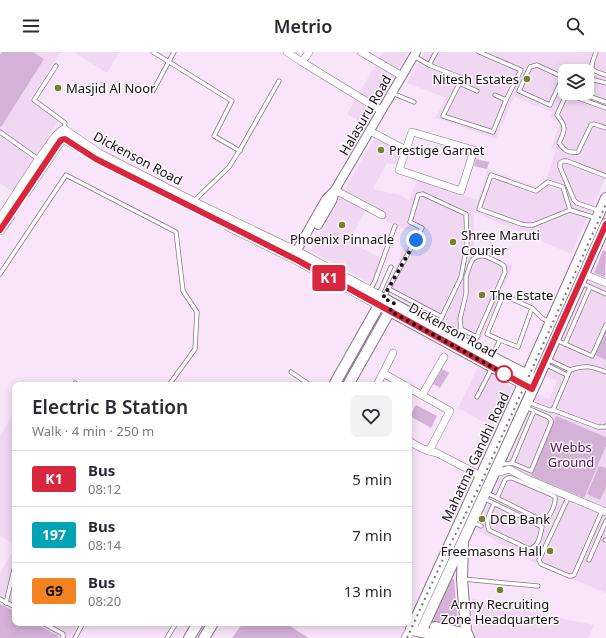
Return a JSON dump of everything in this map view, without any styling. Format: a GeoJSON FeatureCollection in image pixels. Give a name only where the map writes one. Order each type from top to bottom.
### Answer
{"type":"FeatureCollection","features":[{"type":"Feature","properties":{"kind":"main road","name":"Dickenson Road"},"geometry":{"type":"LineString","coordinates":[[0,230],[13,205],[56,137],[61,131],[64,130],[97,157],[193,202],[380,299]]}},
{"type":"Feature","properties":{"kind":"main road","name":"Dickenson Road"},"geometry":{"type":"LineString","coordinates":[[44,158],[63,139],[67,140],[97,157],[370,291],[392,307],[493,367],[530,382]]}},
{"type":"Feature","properties":{"kind":"main road","name":"Mahatma Gandhi Road"},"geometry":{"type":"LineString","coordinates":[[415,631],[481,476],[530,382],[545,361],[582,279],[606,198]]}},
{"type":"Feature","properties":{"kind":"main road","name":"Dickenson Road"},"geometry":{"type":"LineString","coordinates":[[0,220],[13,205]]}},
{"type":"Feature","properties":{"kind":"main road","name":"Mahatma Gandhi Road"},"geometry":{"type":"LineString","coordinates":[[415,631],[472,522],[495,471],[525,404],[530,382],[550,322],[601,218]]}},
{"type":"Feature","properties":{"kind":"main road"},"geometry":{"type":"LineString","coordinates":[[336,382],[380,299]]}},
{"type":"Feature","properties":{"kind":"main road","name":"Dickenson Road"},"geometry":{"type":"LineString","coordinates":[[392,307],[437,327],[475,341],[492,356],[530,382]]}},
{"type":"Feature","properties":{"kind":"main road"},"geometry":{"type":"LineString","coordinates":[[350,382],[392,307]]}},
{"type":"Feature","properties":{"kind":"main road"},"geometry":{"type":"LineString","coordinates":[[463,540],[462,579],[466,631],[468,638]]}},
{"type":"Feature","properties":{"kind":"main road"},"geometry":{"type":"LineString","coordinates":[[189,638],[196,626]]}},
{"type":"Feature","properties":{"kind":"main road"},"geometry":{"type":"LineString","coordinates":[[204,638],[211,626]]}},
{"type":"Feature","properties":{"kind":"main road"},"geometry":{"type":"LineString","coordinates":[[415,631],[450,630],[458,632],[468,638]]}},
{"type":"Feature","properties":{"kind":"main road"},"geometry":{"type":"LineString","coordinates":[[415,631],[439,634],[452,638]]}},
{"type":"Feature","properties":{"kind":"street"},"geometry":{"type":"LineString","coordinates":[[287,52],[382,111]]}},
{"type":"Feature","properties":{"kind":"street"},"geometry":{"type":"LineString","coordinates":[[302,62],[309,52]]}},
{"type":"Feature","properties":{"kind":"street"},"geometry":{"type":"LineString","coordinates":[[361,52],[402,76]]}},
{"type":"Feature","properties":{"kind":"street","name":"Halasuru Road"},"geometry":{"type":"LineString","coordinates":[[297,256],[332,201],[335,190],[415,54]]}},
{"type":"Feature","properties":{"kind":"street"},"geometry":{"type":"LineString","coordinates":[[370,131],[406,150]]}},
{"type":"Feature","properties":{"kind":"street"},"geometry":{"type":"LineString","coordinates":[[412,132],[474,150],[461,191],[399,170],[406,150],[412,132]]}},
{"type":"Feature","properties":{"kind":"street"},"geometry":{"type":"LineString","coordinates":[[335,190],[382,215]]}},
{"type":"Feature","properties":{"kind":"street"},"geometry":{"type":"LineString","coordinates":[[582,279],[606,283]]}},
{"type":"Feature","properties":{"kind":"street"},"geometry":{"type":"LineString","coordinates":[[378,382],[393,352]]}},
{"type":"Feature","properties":{"kind":"street"},"geometry":{"type":"LineString","coordinates":[[422,395],[444,357]]}},
{"type":"Feature","properties":{"kind":"street"},"geometry":{"type":"LineString","coordinates":[[383,373],[399,382]]}},
{"type":"Feature","properties":{"kind":"street"},"geometry":{"type":"LineString","coordinates":[[412,390],[450,411],[429,451]]}},
{"type":"Feature","properties":{"kind":"street"},"geometry":{"type":"LineString","coordinates":[[412,443],[421,448],[437,453],[481,476]]}},
{"type":"Feature","properties":{"kind":"street"},"geometry":{"type":"LineString","coordinates":[[495,471],[500,472],[509,469],[525,478],[604,512]]}},
{"type":"Feature","properties":{"kind":"lane"},"geometry":{"type":"LineString","coordinates":[[153,52],[232,101],[214,136],[240,151]]}},
{"type":"Feature","properties":{"kind":"lane"},"geometry":{"type":"LineString","coordinates":[[153,91],[174,52]]}},
{"type":"Feature","properties":{"kind":"lane"},"geometry":{"type":"LineString","coordinates":[[429,64],[436,52]]}},
{"type":"Feature","properties":{"kind":"lane"},"geometry":{"type":"LineString","coordinates":[[415,54],[429,64],[462,78],[443,116],[493,132],[506,100],[521,70],[479,52]]}},
{"type":"Feature","properties":{"kind":"lane"},"geometry":{"type":"LineString","coordinates":[[596,52],[591,65],[592,69],[594,72],[606,75]]}},
{"type":"Feature","properties":{"kind":"lane"},"geometry":{"type":"LineString","coordinates":[[558,75],[537,65],[530,67],[519,91],[550,105],[558,89]]}},
{"type":"Feature","properties":{"kind":"lane"},"geometry":{"type":"LineString","coordinates":[[56,66],[34,100],[65,123],[64,130]]}},
{"type":"Feature","properties":{"kind":"lane"},"geometry":{"type":"LineString","coordinates":[[594,80],[606,83]]}},
{"type":"Feature","properties":{"kind":"lane"},"geometry":{"type":"LineString","coordinates":[[193,202],[229,167],[240,151],[279,81]]}},
{"type":"Feature","properties":{"kind":"lane"},"geometry":{"type":"LineString","coordinates":[[459,83],[477,91]]}},
{"type":"Feature","properties":{"kind":"lane"},"geometry":{"type":"LineString","coordinates":[[392,93],[414,102]]}},
{"type":"Feature","properties":{"kind":"lane"},"geometry":{"type":"LineString","coordinates":[[495,95],[506,100]]}},
{"type":"Feature","properties":{"kind":"lane"},"geometry":{"type":"LineString","coordinates":[[606,108],[574,96],[565,97],[557,115],[563,122],[564,131],[559,143],[564,149],[572,152],[578,152],[591,125],[594,124],[606,128]]}},
{"type":"Feature","properties":{"kind":"lane"},"geometry":{"type":"LineString","coordinates":[[594,98],[606,102]]}},
{"type":"Feature","properties":{"kind":"lane"},"geometry":{"type":"LineString","coordinates":[[0,132],[44,158]]}},
{"type":"Feature","properties":{"kind":"lane"},"geometry":{"type":"LineString","coordinates":[[601,218],[574,200],[560,168],[560,163],[566,161],[606,176]]}},
{"type":"Feature","properties":{"kind":"lane"},"geometry":{"type":"LineString","coordinates":[[0,274],[66,175],[176,232],[183,291],[197,312],[195,349],[171,382]]}},
{"type":"Feature","properties":{"kind":"lane"},"geometry":{"type":"LineString","coordinates":[[570,210],[563,187],[548,182],[536,191],[491,175],[479,209],[527,225],[533,225],[570,210],[601,218]]}},
{"type":"Feature","properties":{"kind":"lane"},"geometry":{"type":"LineString","coordinates":[[380,299],[388,289],[422,228],[410,222],[418,196],[423,194],[466,214],[467,246],[460,277],[437,327]]}},
{"type":"Feature","properties":{"kind":"lane"},"geometry":{"type":"LineString","coordinates":[[370,291],[395,226]]}},
{"type":"Feature","properties":{"kind":"lane"},"geometry":{"type":"LineString","coordinates":[[459,334],[460,319],[466,294],[466,277],[470,265],[473,259],[478,256],[485,256],[504,266],[505,272],[475,341]]}},
{"type":"Feature","properties":{"kind":"lane"},"geometry":{"type":"LineString","coordinates":[[380,299],[390,267]]}},
{"type":"Feature","properties":{"kind":"lane"},"geometry":{"type":"LineString","coordinates":[[582,279],[590,287],[606,294]]}},
{"type":"Feature","properties":{"kind":"lane"},"geometry":{"type":"LineString","coordinates":[[565,344],[590,287]]}},
{"type":"Feature","properties":{"kind":"lane"},"geometry":{"type":"LineString","coordinates":[[388,289],[442,318]]}},
{"type":"Feature","properties":{"kind":"lane"},"geometry":{"type":"LineString","coordinates":[[532,308],[518,347],[487,334],[503,295],[532,308],[542,318],[550,322]]}},
{"type":"Feature","properties":{"kind":"lane"},"geometry":{"type":"LineString","coordinates":[[555,340],[592,356],[606,325]]}},
{"type":"Feature","properties":{"kind":"lane"},"geometry":{"type":"LineString","coordinates":[[475,341],[484,326]]}},
{"type":"Feature","properties":{"kind":"lane"},"geometry":{"type":"LineString","coordinates":[[492,356],[500,340]]}},
{"type":"Feature","properties":{"kind":"lane"},"geometry":{"type":"LineString","coordinates":[[545,361],[570,370]]}},
{"type":"Feature","properties":{"kind":"lane"},"geometry":{"type":"LineString","coordinates":[[545,361],[567,375]]}},
{"type":"Feature","properties":{"kind":"lane"},"geometry":{"type":"LineString","coordinates":[[552,410],[570,370],[581,366],[593,367],[606,372]]}},
{"type":"Feature","properties":{"kind":"lane"},"geometry":{"type":"LineString","coordinates":[[477,397],[493,367]]}},
{"type":"Feature","properties":{"kind":"lane"},"geometry":{"type":"LineString","coordinates":[[291,372],[306,382]]}},
{"type":"Feature","properties":{"kind":"lane"},"geometry":{"type":"LineString","coordinates":[[525,404],[552,410],[598,427],[606,426]]}},
{"type":"Feature","properties":{"kind":"lane"},"geometry":{"type":"LineString","coordinates":[[504,464],[512,463],[531,471],[551,423],[551,420],[534,411],[525,404]]}},
{"type":"Feature","properties":{"kind":"lane"},"geometry":{"type":"LineString","coordinates":[[512,463],[534,411]]}},
{"type":"Feature","properties":{"kind":"lane"},"geometry":{"type":"LineString","coordinates":[[494,504],[488,518],[487,525],[489,530],[529,549],[532,549],[539,539],[542,527],[556,502],[555,497],[552,495],[512,478],[505,480],[497,498]]}},
{"type":"Feature","properties":{"kind":"lane"},"geometry":{"type":"LineString","coordinates":[[484,495],[497,498],[545,522]]}},
{"type":"Feature","properties":{"kind":"lane"},"geometry":{"type":"LineString","coordinates":[[484,495],[494,504],[542,527]]}},
{"type":"Feature","properties":{"kind":"lane"},"geometry":{"type":"LineString","coordinates":[[569,496],[539,560],[541,564],[569,576],[574,575],[604,512]]}},
{"type":"Feature","properties":{"kind":"lane"},"geometry":{"type":"LineString","coordinates":[[589,560],[606,521]]}},
{"type":"Feature","properties":{"kind":"lane"},"geometry":{"type":"LineString","coordinates":[[472,522],[481,526]]}},
{"type":"Feature","properties":{"kind":"lane"},"geometry":{"type":"LineString","coordinates":[[6,603],[12,578]]}},
{"type":"Feature","properties":{"kind":"lane"},"geometry":{"type":"LineString","coordinates":[[462,579],[538,586]]}},
{"type":"Feature","properties":{"kind":"lane"},"geometry":{"type":"LineString","coordinates":[[0,599],[12,605]]}},
{"type":"Feature","properties":{"kind":"lane"},"geometry":{"type":"LineString","coordinates":[[49,626],[63,634],[63,638]]}},
{"type":"Feature","properties":{"kind":"lane"},"geometry":{"type":"LineString","coordinates":[[75,638],[81,626]]}},
{"type":"Feature","properties":{"kind":"lane"},"geometry":{"type":"LineString","coordinates":[[168,638],[174,626]]}},
{"type":"Feature","properties":{"kind":"shaded area"},"geometry":{"type":"Polygon","coordinates":[[[0,52],[61,52],[30,100],[59,119],[13,192],[0,183],[0,52]]]}},
{"type":"Feature","properties":{"kind":"shaded area"},"geometry":{"type":"Polygon","coordinates":[[[74,52],[120,52],[107,73],[74,52]]]}},
{"type":"Feature","properties":{"kind":"shaded area"},"geometry":{"type":"Polygon","coordinates":[[[383,52],[408,52],[366,125],[347,114],[383,52]]]}},
{"type":"Feature","properties":{"kind":"shaded area"},"geometry":{"type":"Polygon","coordinates":[[[425,52],[606,52],[606,177],[571,254],[474,212],[474,245],[476,251],[513,266],[479,342],[460,333],[386,291],[410,231],[380,218],[344,191],[375,137],[402,150],[397,165],[387,163],[373,189],[401,195],[409,200],[417,180],[478,200],[487,169],[538,187],[546,180],[556,150],[551,147],[560,123],[550,118],[552,112],[514,97],[496,139],[435,118],[446,98],[407,83],[425,52]]]}},
{"type":"Feature","properties":{"kind":"shaded area"},"geometry":{"type":"Polygon","coordinates":[[[341,196],[366,209],[349,242],[383,259],[374,285],[311,251],[341,196]]]}},
{"type":"Feature","properties":{"kind":"shaded area"},"geometry":{"type":"Polygon","coordinates":[[[589,281],[606,288],[606,437],[557,417],[531,476],[506,466],[538,394],[549,399],[557,381],[546,376],[589,281]]]}},
{"type":"Feature","properties":{"kind":"shaded area"},"geometry":{"type":"Polygon","coordinates":[[[478,367],[513,387],[493,427],[458,408],[478,367]]]}},
{"type":"Feature","properties":{"kind":"shaded area"},"geometry":{"type":"Polygon","coordinates":[[[12,415],[12,542],[0,536],[0,436],[12,415]]]}},
{"type":"Feature","properties":{"kind":"shaded area"},"geometry":{"type":"Polygon","coordinates":[[[606,446],[606,508],[584,498],[606,446]]]}},
{"type":"Feature","properties":{"kind":"shaded area"},"geometry":{"type":"Polygon","coordinates":[[[507,473],[606,516],[606,593],[535,563],[476,530],[501,476],[507,473]]]}},
{"type":"Feature","properties":{"kind":"shaded area"},"geometry":{"type":"Polygon","coordinates":[[[12,552],[12,626],[77,626],[70,638],[0,638],[0,573],[12,552]]]}},
{"type":"Feature","properties":{"kind":"shaded area"},"geometry":{"type":"Polygon","coordinates":[[[471,598],[594,625],[588,638],[475,638],[471,598]]]}},
{"type":"Feature","properties":{"kind":"green space"},"geometry":{"type":"Polygon","coordinates":[[[2,52],[33,52],[44,59],[1,127],[0,55],[2,52]]]}},
{"type":"Feature","properties":{"kind":"green space"},"geometry":{"type":"Polygon","coordinates":[[[476,159],[489,162],[487,169],[474,166],[476,159]]]}},
{"type":"Feature","properties":{"kind":"green space"},"geometry":{"type":"Polygon","coordinates":[[[603,250],[606,251],[605,277],[594,273],[603,250]]]}},
{"type":"Feature","properties":{"kind":"green space"},"geometry":{"type":"Polygon","coordinates":[[[378,316],[380,318],[344,382],[341,382],[378,316]]]}},
{"type":"Feature","properties":{"kind":"green space"},"geometry":{"type":"Polygon","coordinates":[[[606,330],[606,360],[595,355],[606,330]]]}},
{"type":"Feature","properties":{"kind":"green space"},"geometry":{"type":"Polygon","coordinates":[[[442,369],[449,373],[440,388],[433,384],[442,369]]]}},
{"type":"Feature","properties":{"kind":"green space"},"geometry":{"type":"Polygon","coordinates":[[[416,405],[437,416],[431,428],[412,417],[412,412],[416,405]]]}},
{"type":"Feature","properties":{"kind":"green space","name":"Webbs Ground"},"geometry":{"type":"Polygon","coordinates":[[[556,416],[606,437],[606,446],[584,498],[531,476],[556,416]]]}},
{"type":"Feature","properties":{"kind":"green space"},"geometry":{"type":"Polygon","coordinates":[[[599,466],[606,468],[606,487],[600,500],[587,494],[599,466]]]}},
{"type":"Feature","properties":{"kind":"green space"},"geometry":{"type":"Polygon","coordinates":[[[452,579],[454,579],[458,624],[456,629],[434,624],[433,617],[452,579]]]}},
{"type":"Feature","properties":{"kind":"green space"},"geometry":{"type":"Polygon","coordinates":[[[0,604],[12,610],[12,626],[40,626],[58,636],[58,638],[0,638],[0,604]]]}},
{"type":"Feature","properties":{"kind":"green space"},"geometry":{"type":"Polygon","coordinates":[[[241,626],[290,626],[309,638],[232,638],[241,626]]]}},
{"type":"Feature","properties":{"kind":"railway"},"geometry":{"type":"LineString","coordinates":[[407,638],[444,557],[481,483],[606,204]]}},
{"type":"Feature","properties":{"kind":"bus line","name":"K1"},"geometry":{"type":"LineString","coordinates":[[0,230],[58,144],[61,140],[65,139],[96,159],[297,260],[532,389],[606,224]]}},
{"type":"Feature","properties":{"kind":"place","name":"Nitesh Estates"},"geometry":{"type":"Point","coordinates":[527,79]}},
{"type":"Feature","properties":{"kind":"place","name":"Masjid Al Noor"},"geometry":{"type":"Point","coordinates":[58,88]}},
{"type":"Feature","properties":{"kind":"place","name":"Prestige Garnet"},"geometry":{"type":"Point","coordinates":[381,150]}},
{"type":"Feature","properties":{"kind":"place","name":"Phoenix Pinnacle"},"geometry":{"type":"Point","coordinates":[342,225]}},
{"type":"Feature","properties":{"kind":"place","name":"Shree Maruti Courier"},"geometry":{"type":"Point","coordinates":[453,242]}},
{"type":"Feature","properties":{"kind":"place","name":"The Estate"},"geometry":{"type":"Point","coordinates":[482,295]}},
{"type":"Feature","properties":{"kind":"place","name":"DCB Bank"},"geometry":{"type":"Point","coordinates":[482,519]}},
{"type":"Feature","properties":{"kind":"place","name":"Freemasons Hall"},"geometry":{"type":"Point","coordinates":[550,551]}},
{"type":"Feature","properties":{"kind":"place","name":"Army Recruiting Zone Headquarters"},"geometry":{"type":"Point","coordinates":[500,590]}},
{"type":"Feature","properties":{"kind":"route"},"geometry":{"type":"LineString","coordinates":[[416,240],[383,298],[394,303],[390,311],[504,374]]}}]}
